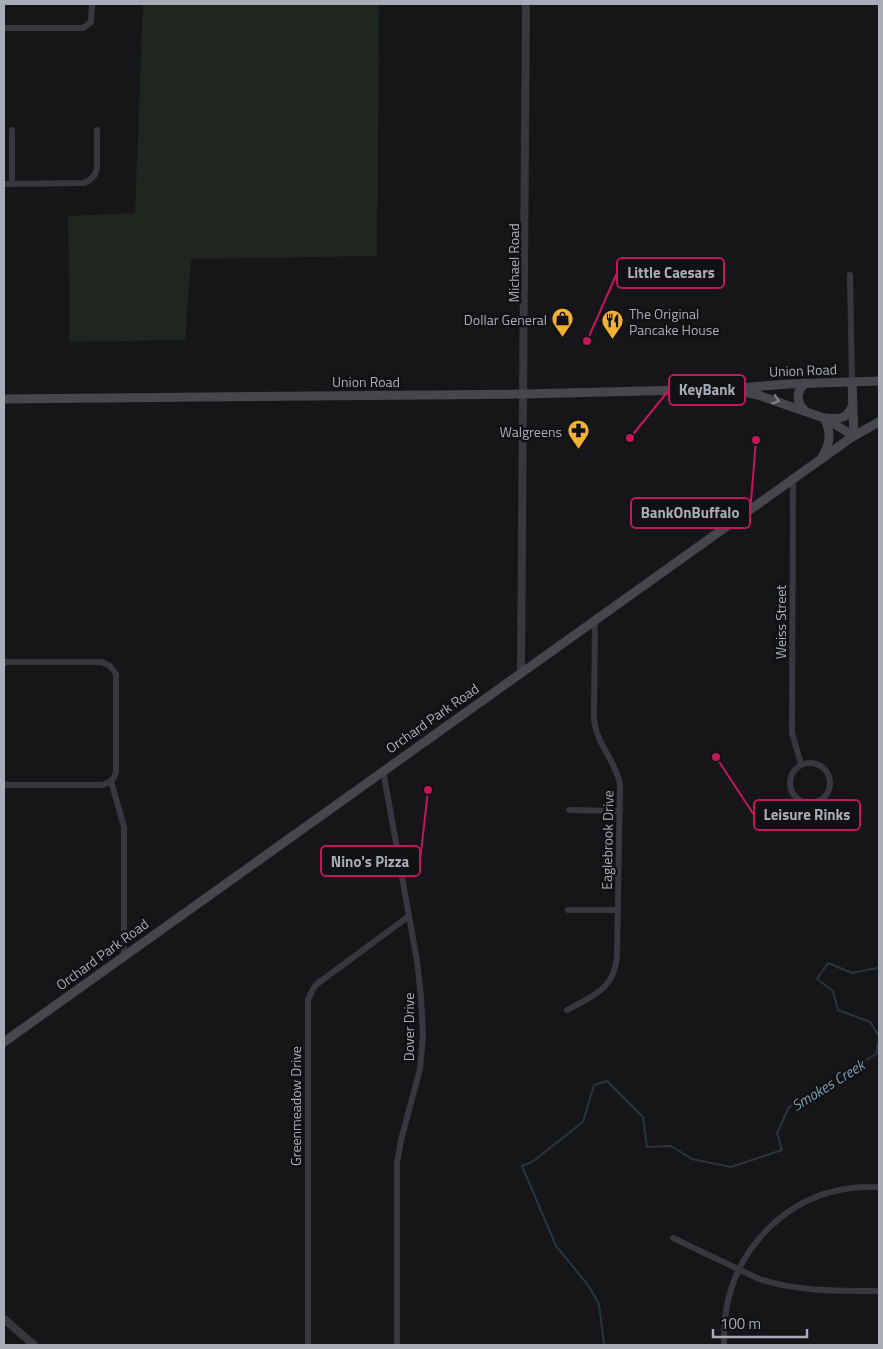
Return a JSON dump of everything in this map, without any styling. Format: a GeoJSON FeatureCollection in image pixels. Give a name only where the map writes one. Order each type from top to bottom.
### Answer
{"type":"FeatureCollection","features":[{"type":"Feature","properties":{"kind":"main road","name":"Union Road"},"geometry":{"type":"LineString","coordinates":[[4,399],[524,394],[729,389],[805,383],[879,381]]}},
{"type":"Feature","properties":{"kind":"main road"},"geometry":{"type":"LineString","coordinates":[[852,382],[854,436]]}},
{"type":"Feature","properties":{"kind":"main road"},"geometry":{"type":"LineString","coordinates":[[804,410],[799,405],[798,395],[800,388],[805,383]]}},
{"type":"Feature","properties":{"kind":"main road","name":"Union Road"},"geometry":{"type":"LineString","coordinates":[[729,389],[758,395],[804,410],[824,418],[854,436]]}},
{"type":"Feature","properties":{"kind":"main road"},"geometry":{"type":"LineString","coordinates":[[824,418],[841,419],[846,417],[854,401]]}},
{"type":"Feature","properties":{"kind":"main road"},"geometry":{"type":"LineString","coordinates":[[821,459],[828,448],[830,438],[829,427],[824,418]]}},
{"type":"Feature","properties":{"kind":"main road","name":"Orchard Park Road"},"geometry":{"type":"LineString","coordinates":[[4,1042],[821,459],[854,436],[879,422]]}},
{"type":"Feature","properties":{"kind":"street"},"geometry":{"type":"LineString","coordinates":[[4,28],[83,28],[91,22],[92,4]]}},
{"type":"Feature","properties":{"kind":"street","name":"Michael Road"},"geometry":{"type":"LineString","coordinates":[[521,672],[526,4]]}},
{"type":"Feature","properties":{"kind":"street"},"geometry":{"type":"LineString","coordinates":[[12,130],[12,184]]}},
{"type":"Feature","properties":{"kind":"street"},"geometry":{"type":"LineString","coordinates":[[4,184],[88,182],[96,174],[97,169],[97,130]]}},
{"type":"Feature","properties":{"kind":"street"},"geometry":{"type":"LineString","coordinates":[[850,275],[852,382]]}},
{"type":"Feature","properties":{"kind":"street","name":"Weiss Street"},"geometry":{"type":"LineString","coordinates":[[793,479],[792,733],[801,764]]}},
{"type":"Feature","properties":{"kind":"street","name":"Eaglebrook Drive"},"geometry":{"type":"LineString","coordinates":[[566,1010],[602,990],[612,979],[616,968],[617,956],[619,777],[598,739],[594,721],[595,621]]}},
{"type":"Feature","properties":{"kind":"street"},"geometry":{"type":"LineString","coordinates":[[4,664],[6,662],[102,662],[110,666],[116,674],[116,772],[111,781],[101,785],[4,784]]}},
{"type":"Feature","properties":{"kind":"street"},"geometry":{"type":"LineString","coordinates":[[817,763],[829,774],[831,782],[829,790],[819,802],[811,804],[803,802],[791,792],[790,776],[801,764],[817,763]]}},
{"type":"Feature","properties":{"kind":"street","name":"Dover Drive"},"geometry":{"type":"LineString","coordinates":[[383,770],[420,985],[423,1035],[420,1068],[401,1140],[397,1163],[397,1345]]}},
{"type":"Feature","properties":{"kind":"street"},"geometry":{"type":"LineString","coordinates":[[111,781],[124,827],[124,955]]}},
{"type":"Feature","properties":{"kind":"street"},"geometry":{"type":"LineString","coordinates":[[569,810],[620,811]]}},
{"type":"Feature","properties":{"kind":"street"},"geometry":{"type":"LineString","coordinates":[[568,910],[618,910]]}},
{"type":"Feature","properties":{"kind":"street","name":"Greenmeadow Drive"},"geometry":{"type":"LineString","coordinates":[[308,1345],[308,1000],[317,984],[409,916]]}},
{"type":"Feature","properties":{"kind":"street"},"geometry":{"type":"LineString","coordinates":[[724,1345],[726,1311],[733,1283],[738,1270],[759,1239],[781,1217],[798,1206],[837,1191],[851,1188],[879,1187]]}},
{"type":"Feature","properties":{"kind":"street"},"geometry":{"type":"LineString","coordinates":[[673,1238],[738,1270],[771,1283],[819,1290],[879,1291]]}},
{"type":"Feature","properties":{"kind":"street"},"geometry":{"type":"LineString","coordinates":[[4,1319],[34,1345]]}},
{"type":"Feature","properties":{"kind":"shaded area"},"geometry":{"type":"Polygon","coordinates":[[[143,4],[379,4],[377,256],[191,259],[185,340],[70,342],[68,216],[135,213],[143,4]]]}},
{"type":"Feature","properties":{"kind":"waterway","name":"Smokes Creek"},"geometry":{"type":"LineString","coordinates":[[879,966],[852,973],[828,963],[817,979],[833,991],[838,1010],[870,1022],[879,1036]]}},
{"type":"Feature","properties":{"kind":"waterway","name":"Smokes Creek"},"geometry":{"type":"LineString","coordinates":[[604,1345],[599,1304],[588,1285],[556,1246],[522,1166],[532,1162],[583,1122],[594,1085],[607,1081],[643,1117],[647,1147],[671,1146],[692,1159],[731,1167],[782,1150],[777,1133],[789,1107],[876,1054],[879,1040]]}},
{"type":"Feature","properties":{"kind":"place","name":"Dollar General"},"geometry":{"type":"Point","coordinates":[563,338]}},
{"type":"Feature","properties":{"kind":"place","name":"The Original Pancake House"},"geometry":{"type":"Point","coordinates":[613,340]}},
{"type":"Feature","properties":{"kind":"place","name":"Little Caesars"},"geometry":{"type":"Point","coordinates":[587,341]}},
{"type":"Feature","properties":{"kind":"place","name":"KeyBank"},"geometry":{"type":"Point","coordinates":[630,438]}},
{"type":"Feature","properties":{"kind":"place","name":"BankOnBuffalo"},"geometry":{"type":"Point","coordinates":[756,440]}},
{"type":"Feature","properties":{"kind":"place","name":"Walgreens"},"geometry":{"type":"Point","coordinates":[578,450]}},
{"type":"Feature","properties":{"kind":"place","name":"Leisure Rinks"},"geometry":{"type":"Point","coordinates":[716,757]}},
{"type":"Feature","properties":{"kind":"place","name":"Nino's Pizza"},"geometry":{"type":"Point","coordinates":[428,790]}}]}
